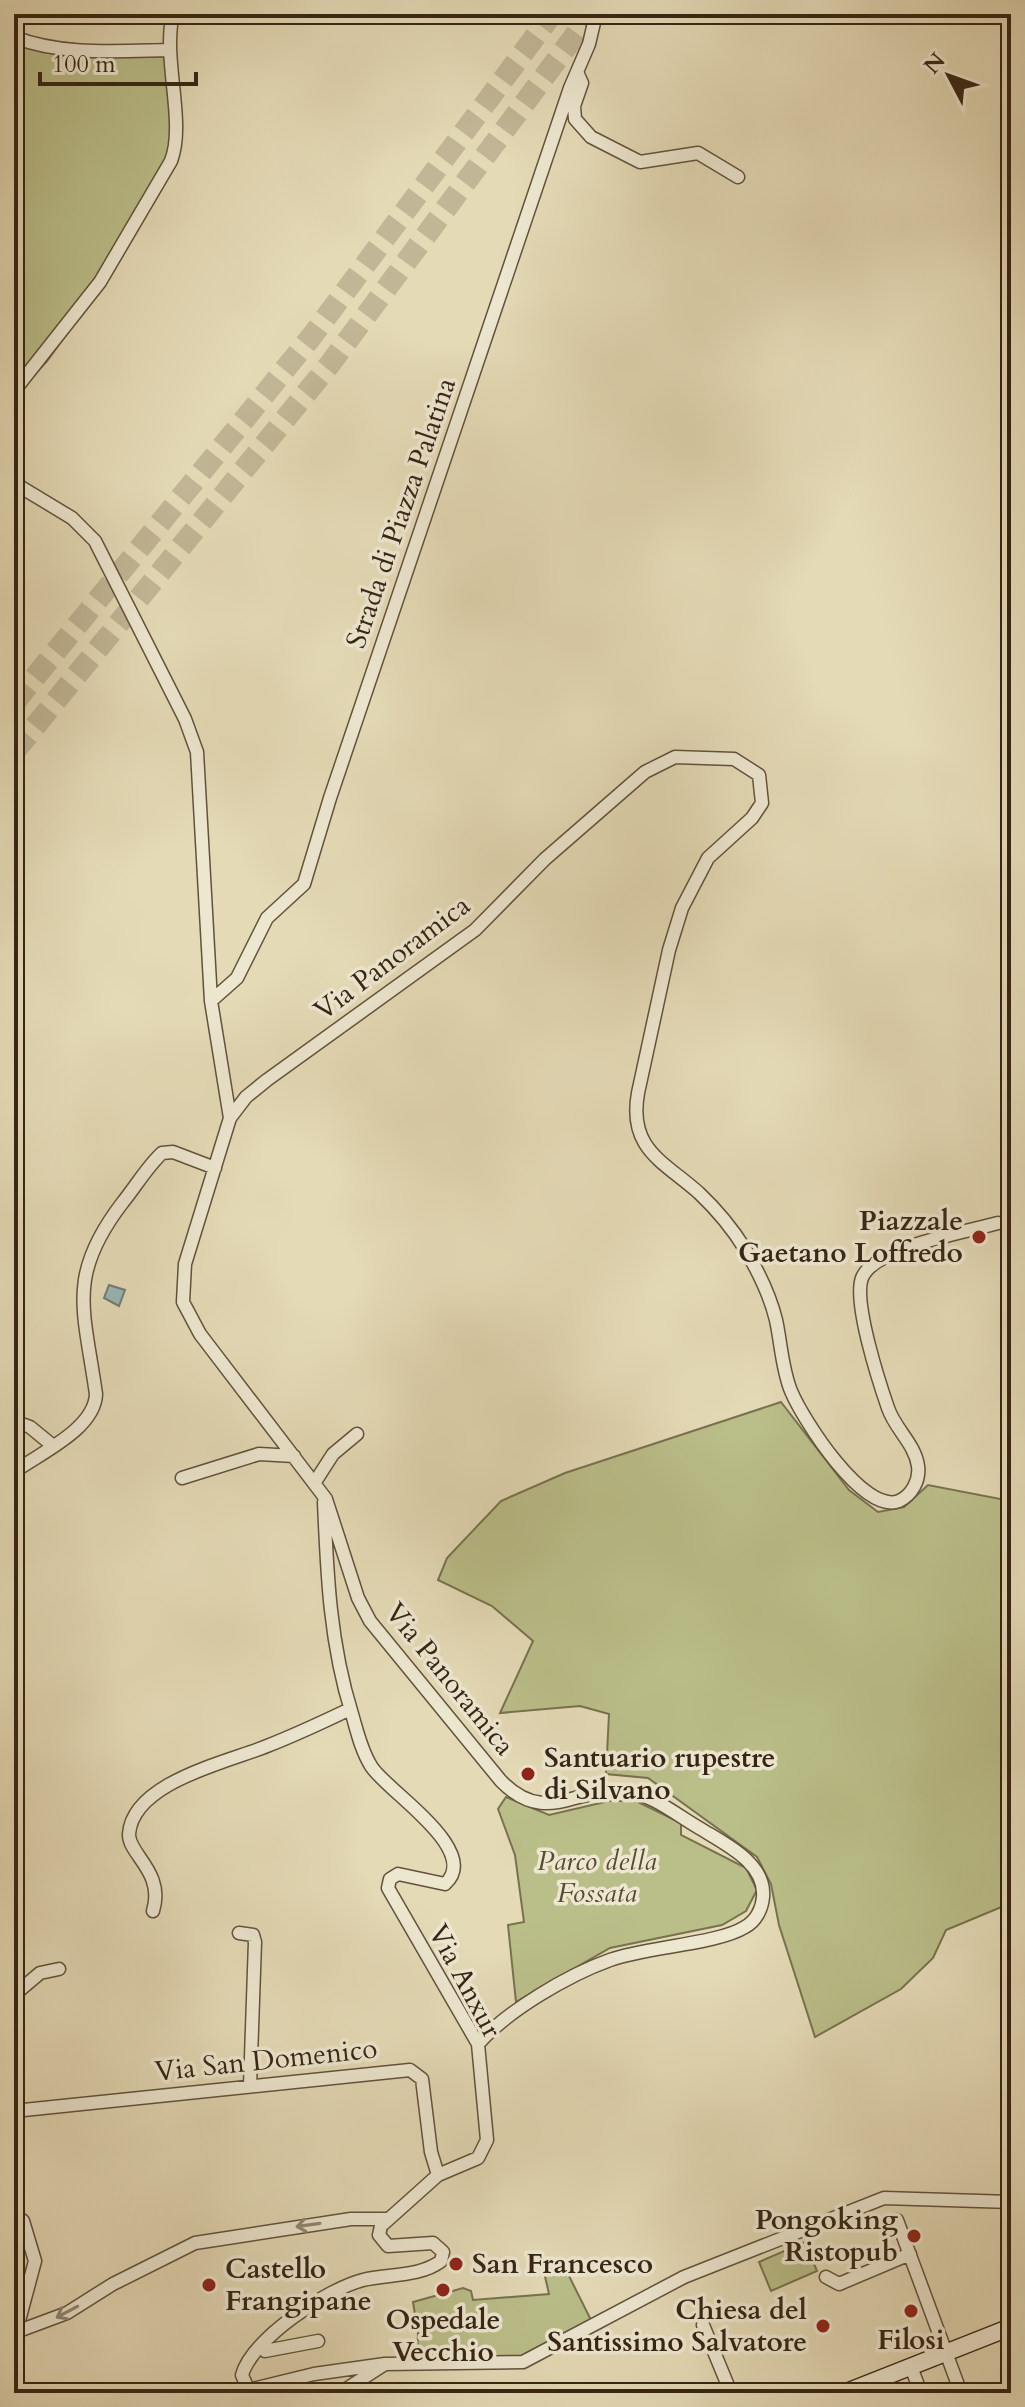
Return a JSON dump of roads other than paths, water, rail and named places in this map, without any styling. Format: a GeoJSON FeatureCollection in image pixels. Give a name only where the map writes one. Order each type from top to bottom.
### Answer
{"type":"FeatureCollection","features":[{"type":"Feature","properties":{"kind":"main road"},"geometry":{"type":"LineString","coordinates":[[844,2393],[1011,2327]]}},
{"type":"Feature","properties":{"kind":"street"},"geometry":{"type":"LineString","coordinates":[[14,391],[94,290],[169,166],[175,143],[170,50],[173,14]]}},
{"type":"Feature","properties":{"kind":"street","name":"Strada di Piazza Palatina"},"geometry":{"type":"LineString","coordinates":[[211,1001],[227,991],[237,978],[267,918],[297,893],[306,880],[328,803],[577,72],[591,39],[596,14]]}},
{"type":"Feature","properties":{"kind":"street"},"geometry":{"type":"LineString","coordinates":[[591,39],[606,14]]}},
{"type":"Feature","properties":{"kind":"street"},"geometry":{"type":"LineString","coordinates":[[14,37],[32,44],[99,51],[170,50]]}},
{"type":"Feature","properties":{"kind":"street"},"geometry":{"type":"LineString","coordinates":[[577,72],[582,83],[574,106],[575,119],[596,140],[643,163],[698,153],[738,177]]}},
{"type":"Feature","properties":{"kind":"street"},"geometry":{"type":"LineString","coordinates":[[14,483],[72,518],[95,541],[191,734],[200,777],[211,1001],[230,1118]]}},
{"type":"Feature","properties":{"kind":"street","name":"Via Panoramica"},"geometry":{"type":"LineString","coordinates":[[478,2044],[506,2018],[601,1963],[744,1928],[761,1910],[762,1884],[754,1869],[734,1849],[641,1795],[606,1792],[552,1804],[523,1798],[507,1788],[370,1621],[358,1598],[336,1523],[324,1495],[200,1334],[183,1302],[185,1264],[230,1118],[256,1089],[475,930],[540,864],[650,769],[675,757],[722,756],[739,760],[755,770],[762,787],[762,803],[752,818],[708,858],[679,914],[638,1093],[636,1120],[649,1152],[710,1204],[738,1238],[770,1300],[792,1395],[846,1473],[876,1500],[891,1503],[904,1498],[915,1486],[919,1468],[888,1407],[860,1299],[862,1278],[876,1262],[891,1253],[998,1223]]}},
{"type":"Feature","properties":{"kind":"street"},"geometry":{"type":"LineString","coordinates":[[14,1472],[87,1419],[95,1403],[82,1305],[86,1269],[98,1237],[162,1153],[173,1152],[215,1168]]}},
{"type":"Feature","properties":{"kind":"street"},"geometry":{"type":"LineString","coordinates":[[14,1421],[30,1427],[52,1445]]}},
{"type":"Feature","properties":{"kind":"street"},"geometry":{"type":"LineString","coordinates":[[315,1482],[333,1454],[357,1434]]}},
{"type":"Feature","properties":{"kind":"street"},"geometry":{"type":"LineString","coordinates":[[182,1478],[259,1454],[294,1456]]}},
{"type":"Feature","properties":{"kind":"street","name":"Via Anxur"},"geometry":{"type":"LineString","coordinates":[[324,1495],[332,1630],[350,1709],[375,1772],[420,1812],[453,1860],[453,1873],[445,1884],[398,1874],[390,1879],[388,1888],[478,2044],[486,2148],[478,2158],[438,2175],[386,2219]]}},
{"type":"Feature","properties":{"kind":"street"},"geometry":{"type":"LineString","coordinates":[[153,1911],[155,1885],[129,1837],[132,1822],[144,1804],[191,1773],[270,1745],[350,1709]]}},
{"type":"Feature","properties":{"kind":"street"},"geometry":{"type":"LineString","coordinates":[[239,1933],[253,1935],[255,1942],[250,2086]]}},
{"type":"Feature","properties":{"kind":"street"},"geometry":{"type":"LineString","coordinates":[[14,1995],[40,1973],[59,1969]]}},
{"type":"Feature","properties":{"kind":"street","name":"Via San Domenico"},"geometry":{"type":"LineString","coordinates":[[14,2111],[402,2070],[416,2072],[423,2084],[430,2145],[438,2175]]}},
{"type":"Feature","properties":{"kind":"street"},"geometry":{"type":"LineString","coordinates":[[15,2333],[67,2313],[113,2284],[195,2243],[351,2219],[386,2219],[379,2233],[385,2245],[396,2248],[433,2243],[443,2252],[441,2261],[424,2269],[349,2284],[319,2300],[251,2357],[242,2375],[242,2391],[385,2364],[523,2362],[684,2277],[889,2197],[1011,2202]]}},
{"type":"Feature","properties":{"kind":"street"},"geometry":{"type":"LineString","coordinates":[[14,2214],[23,2221],[35,2261],[15,2333]]}},
{"type":"Feature","properties":{"kind":"street"},"geometry":{"type":"LineString","coordinates":[[897,2220],[961,2393]]}},
{"type":"Feature","properties":{"kind":"street"},"geometry":{"type":"LineString","coordinates":[[14,2245],[26,2231]]}},
{"type":"Feature","properties":{"kind":"street"},"geometry":{"type":"LineString","coordinates":[[826,2277],[839,2284],[910,2254]]}},
{"type":"Feature","properties":{"kind":"street"},"geometry":{"type":"LineString","coordinates":[[703,2325],[731,2393]]}},
{"type":"Feature","properties":{"kind":"street"},"geometry":{"type":"LineString","coordinates":[[265,2351],[318,2341]]}},
{"type":"Feature","properties":{"kind":"street"},"geometry":{"type":"LineString","coordinates":[[14,2363],[19,2393]]}},
{"type":"Feature","properties":{"kind":"street"},"geometry":{"type":"LineString","coordinates":[[340,2393],[385,2364]]}},
{"type":"Feature","properties":{"kind":"street"},"geometry":{"type":"LineString","coordinates":[[911,2367],[921,2393]]}},
{"type":"Feature","properties":{"kind":"water"},"geometry":{"type":"Polygon","coordinates":[[[109,1285],[125,1290],[119,1306],[104,1298],[109,1285]]]}},
{"type":"Feature","properties":{"kind":"tunnel"},"geometry":{"type":"LineString","coordinates":[[14,703],[312,336],[552,14]]}},
{"type":"Feature","properties":{"kind":"tunnel"},"geometry":{"type":"LineString","coordinates":[[14,752],[330,364],[591,14]]}},
{"type":"Feature","properties":{"kind":"place","name":"Piazzale Gaetano Loffredo"},"geometry":{"type":"Point","coordinates":[979,1237]}},
{"type":"Feature","properties":{"kind":"place","name":"Santuario rupestre di Silvano"},"geometry":{"type":"Point","coordinates":[528,1774]}},
{"type":"Feature","properties":{"kind":"place","name":"Pongoking Ristopub"},"geometry":{"type":"Point","coordinates":[914,2236]}},
{"type":"Feature","properties":{"kind":"place","name":"San Francesco"},"geometry":{"type":"Point","coordinates":[456,2264]}},
{"type":"Feature","properties":{"kind":"place","name":"Castello Frangipane"},"geometry":{"type":"Point","coordinates":[209,2285]}},
{"type":"Feature","properties":{"kind":"place","name":"Ospedale Vecchio"},"geometry":{"type":"Point","coordinates":[443,2290]}},
{"type":"Feature","properties":{"kind":"place","name":"Filosi"},"geometry":{"type":"Point","coordinates":[911,2311]}},
{"type":"Feature","properties":{"kind":"place","name":"Chiesa del Santissimo Salvatore"},"geometry":{"type":"Point","coordinates":[823,2326]}},
{"type":"Feature","properties":{"kind":"park label","name":"Parco della Fossata"},"geometry":{"type":"Point","coordinates":[597,1877]}}]}
